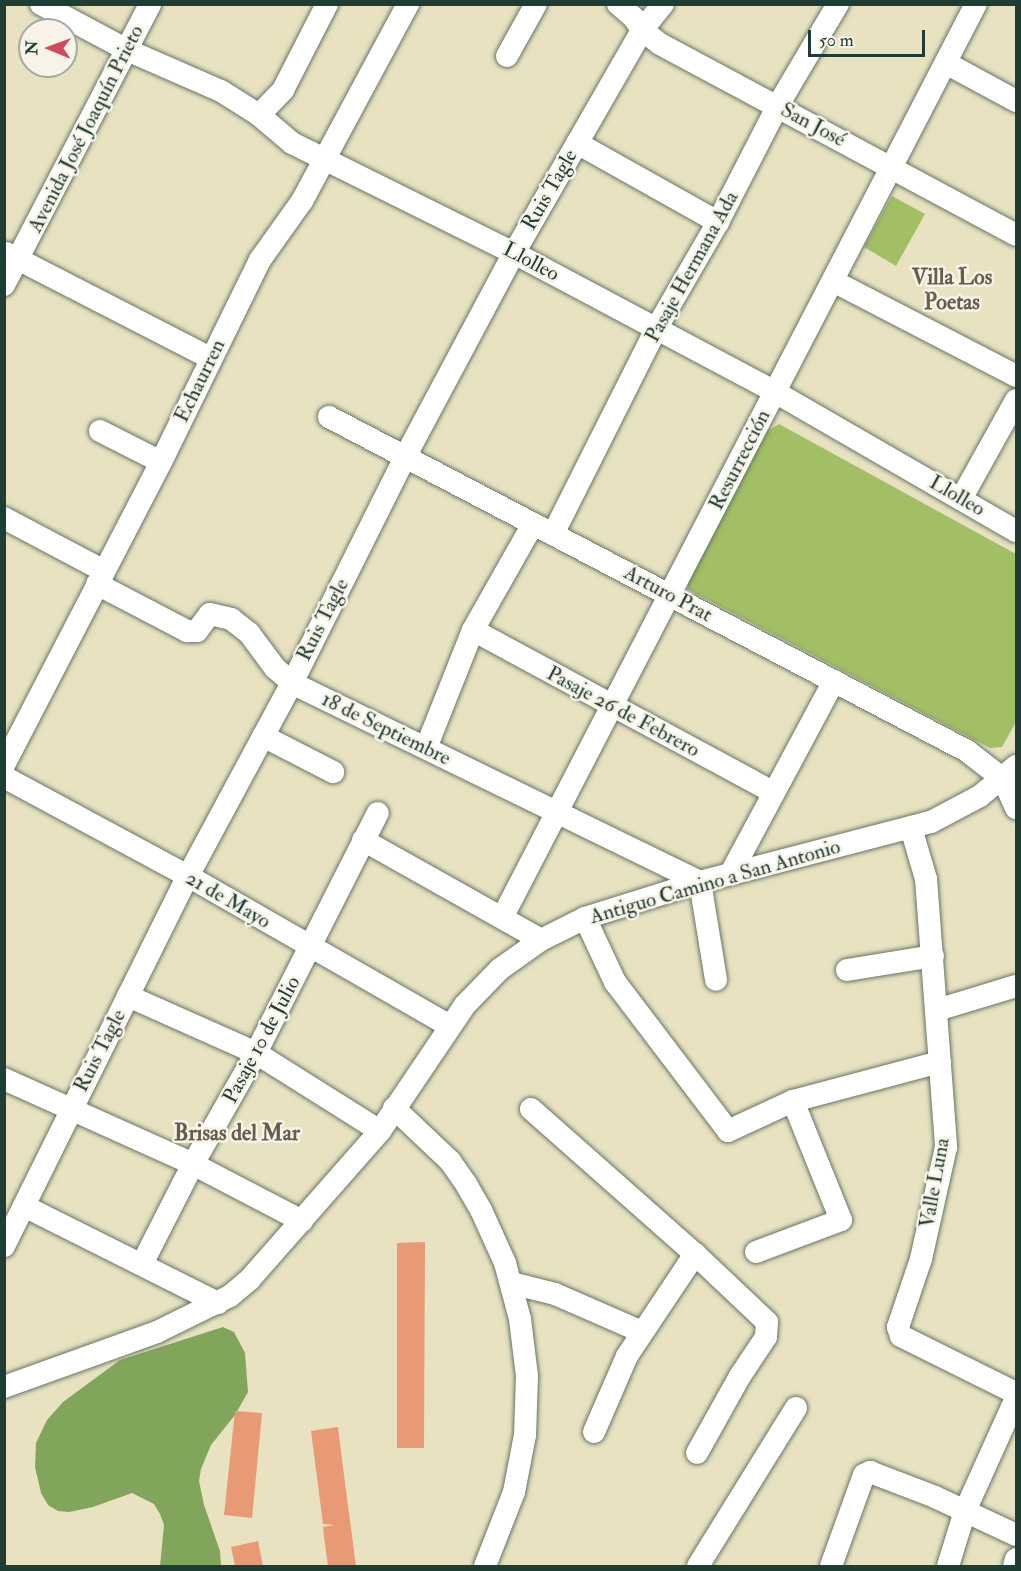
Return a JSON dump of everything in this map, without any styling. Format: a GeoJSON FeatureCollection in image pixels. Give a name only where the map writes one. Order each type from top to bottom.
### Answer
{"type":"FeatureCollection","features":[{"type":"Feature","properties":{"kind":"street","name":"Llolleo"},"geometry":{"type":"LineString","coordinates":[[41,4],[127,50],[221,91],[259,115],[292,143],[514,253],[775,392],[1017,531]]}},
{"type":"Feature","properties":{"kind":"street","name":"Avenida José Joaquín Prieto"},"geometry":{"type":"LineString","coordinates":[[4,285],[11,255],[127,50],[150,4]]}},
{"type":"Feature","properties":{"kind":"street"},"geometry":{"type":"LineString","coordinates":[[259,115],[283,90],[327,4]]}},
{"type":"Feature","properties":{"kind":"street","name":"Echaurren"},"geometry":{"type":"LineString","coordinates":[[4,765],[161,462],[260,260],[302,201],[408,4]]}},
{"type":"Feature","properties":{"kind":"street"},"geometry":{"type":"LineString","coordinates":[[507,56],[536,4]]}},
{"type":"Feature","properties":{"kind":"street","name":"San José"},"geometry":{"type":"LineString","coordinates":[[618,4],[634,18],[642,30],[660,44],[1017,235]]}},
{"type":"Feature","properties":{"kind":"street","name":"Ruis Tagle"},"geometry":{"type":"LineString","coordinates":[[4,1246],[188,876],[292,682],[405,457],[514,253],[577,142],[642,30],[663,4]]}},
{"type":"Feature","properties":{"kind":"street","name":"Pasaje Hermana Ada"},"geometry":{"type":"LineString","coordinates":[[553,534],[656,329],[718,222],[777,107],[838,4]]}},
{"type":"Feature","properties":{"kind":"street","name":"Resurrección"},"geometry":{"type":"LineString","coordinates":[[503,916],[976,4]]}},
{"type":"Feature","properties":{"kind":"street"},"geometry":{"type":"LineString","coordinates":[[946,63],[1017,101]]}},
{"type":"Feature","properties":{"kind":"street"},"geometry":{"type":"LineString","coordinates":[[577,142],[718,222]]}},
{"type":"Feature","properties":{"kind":"street"},"geometry":{"type":"LineString","coordinates":[[11,255],[210,358]]}},
{"type":"Feature","properties":{"kind":"street"},"geometry":{"type":"LineString","coordinates":[[833,282],[1017,376]]}},
{"type":"Feature","properties":{"kind":"street"},"geometry":{"type":"LineString","coordinates":[[961,499],[1017,400]]}},
{"type":"Feature","properties":{"kind":"street","name":"Arturo Prat"},"geometry":{"type":"LineString","coordinates":[[329,417],[1010,772]]}},
{"type":"Feature","properties":{"kind":"street"},"geometry":{"type":"LineString","coordinates":[[100,430],[161,462]]}},
{"type":"Feature","properties":{"kind":"street"},"geometry":{"type":"LineString","coordinates":[[426,748],[473,630],[533,524]]}},
{"type":"Feature","properties":{"kind":"street","name":"18 de Septiembre"},"geometry":{"type":"LineString","coordinates":[[8,528],[101,577],[187,631],[200,628],[210,614],[231,619],[249,633],[275,668],[292,682],[700,882]]}},
{"type":"Feature","properties":{"kind":"street","name":"Pasaje 26 de Febrero"},"geometry":{"type":"LineString","coordinates":[[473,630],[774,793]]}},
{"type":"Feature","properties":{"kind":"street"},"geometry":{"type":"LineString","coordinates":[[731,873],[834,681]]}},
{"type":"Feature","properties":{"kind":"street"},"geometry":{"type":"LineString","coordinates":[[263,736],[333,772]]}},
{"type":"Feature","properties":{"kind":"street"},"geometry":{"type":"LineString","coordinates":[[1010,772],[1017,808]]}},
{"type":"Feature","properties":{"kind":"street","name":"Antiguo Camino a San Antonio"},"geometry":{"type":"LineString","coordinates":[[4,1387],[157,1332],[218,1303],[250,1279],[380,1131],[450,1026],[494,975],[541,940],[585,918],[700,882],[910,828],[963,806],[1010,772]]}},
{"type":"Feature","properties":{"kind":"street","name":"21 de Mayo"},"geometry":{"type":"LineString","coordinates":[[4,777],[188,876],[450,1026]]}},
{"type":"Feature","properties":{"kind":"street","name":"Pasaje 10 de Julio"},"geometry":{"type":"LineString","coordinates":[[142,1264],[193,1164],[256,1053],[311,948],[378,813]]}},
{"type":"Feature","properties":{"kind":"street","name":"Valle Luna"},"geometry":{"type":"LineString","coordinates":[[910,828],[926,879],[938,1010],[946,1147],[921,1259],[898,1327],[901,1336],[1017,1393]]}},
{"type":"Feature","properties":{"kind":"street"},"geometry":{"type":"LineString","coordinates":[[363,840],[503,916],[541,940]]}},
{"type":"Feature","properties":{"kind":"street"},"geometry":{"type":"LineString","coordinates":[[700,882],[716,980]]}},
{"type":"Feature","properties":{"kind":"street"},"geometry":{"type":"LineString","coordinates":[[585,918],[615,982],[728,1131],[793,1101],[940,1062]]}},
{"type":"Feature","properties":{"kind":"street"},"geometry":{"type":"LineString","coordinates":[[846,970],[933,956]]}},
{"type":"Feature","properties":{"kind":"street"},"geometry":{"type":"LineString","coordinates":[[938,1010],[1017,986]]}},
{"type":"Feature","properties":{"kind":"street"},"geometry":{"type":"LineString","coordinates":[[128,996],[256,1053],[380,1131]]}},
{"type":"Feature","properties":{"kind":"street"},"geometry":{"type":"LineString","coordinates":[[4,1079],[193,1164],[302,1221]]}},
{"type":"Feature","properties":{"kind":"street"},"geometry":{"type":"LineString","coordinates":[[756,1252],[841,1220],[793,1101]]}},
{"type":"Feature","properties":{"kind":"street"},"geometry":{"type":"LineString","coordinates":[[394,1108],[450,1161],[494,1236],[511,1283],[524,1347],[527,1376],[525,1435],[514,1492],[485,1566]]}},
{"type":"Feature","properties":{"kind":"street"},"geometry":{"type":"LineString","coordinates":[[531,1109],[765,1317],[768,1326],[766,1337],[734,1385],[697,1453]]}},
{"type":"Feature","properties":{"kind":"street"},"geometry":{"type":"LineString","coordinates":[[24,1206],[218,1303]]}},
{"type":"Feature","properties":{"kind":"street"},"geometry":{"type":"LineString","coordinates":[[594,1432],[614,1382],[642,1332],[695,1254]]}},
{"type":"Feature","properties":{"kind":"street"},"geometry":{"type":"LineString","coordinates":[[511,1283],[555,1294],[642,1332]]}},
{"type":"Feature","properties":{"kind":"street"},"geometry":{"type":"LineString","coordinates":[[948,1566],[965,1511],[1017,1398]]}},
{"type":"Feature","properties":{"kind":"street"},"geometry":{"type":"LineString","coordinates":[[698,1566],[796,1408]]}},
{"type":"Feature","properties":{"kind":"street"},"geometry":{"type":"LineString","coordinates":[[831,1566],[864,1475],[870,1472],[1017,1535]]}},
{"type":"Feature","properties":{"kind":"street"},"geometry":{"type":"LineString","coordinates":[[1014,1566],[1017,1559]]}},
{"type":"Feature","properties":{"kind":"green space"},"geometry":{"type":"Polygon","coordinates":[[[892,196],[925,214],[896,266],[864,247],[892,196]]]}},
{"type":"Feature","properties":{"kind":"green space"},"geometry":{"type":"Polygon","coordinates":[[[779,424],[1016,554],[1016,722],[1002,747],[990,748],[689,590],[685,578],[766,432],[779,424]]]}},
{"type":"Feature","properties":{"kind":"green space"},"geometry":{"type":"Polygon","coordinates":[[[223,1327],[234,1332],[245,1353],[248,1392],[235,1415],[211,1445],[201,1469],[199,1481],[204,1505],[220,1551],[221,1566],[160,1566],[164,1525],[160,1514],[154,1504],[132,1493],[93,1507],[69,1512],[58,1511],[48,1505],[41,1493],[35,1467],[36,1443],[47,1420],[63,1402],[120,1360],[223,1327]]]}},
{"type":"Feature","properties":{"kind":"building"},"geometry":{"type":"Polygon","coordinates":[[[425,1242],[424,1448],[397,1448],[397,1243],[425,1242]]]}},
{"type":"Feature","properties":{"kind":"building"},"geometry":{"type":"Polygon","coordinates":[[[235,1411],[262,1413],[252,1518],[224,1515],[235,1411]]]}},
{"type":"Feature","properties":{"kind":"building"},"geometry":{"type":"Polygon","coordinates":[[[338,1427],[356,1566],[328,1566],[324,1537],[323,1527],[334,1525],[323,1524],[311,1431],[338,1427]]]}},
{"type":"Feature","properties":{"kind":"building"},"geometry":{"type":"Polygon","coordinates":[[[258,1541],[263,1566],[235,1566],[231,1547],[258,1541]]]}},
{"type":"Feature","properties":{"kind":"district","name":"Villa Los Poetas"},"geometry":{"type":"Point","coordinates":[952,290]}},
{"type":"Feature","properties":{"kind":"district","name":"Brisas del Mar"},"geometry":{"type":"Point","coordinates":[237,1134]}}]}
